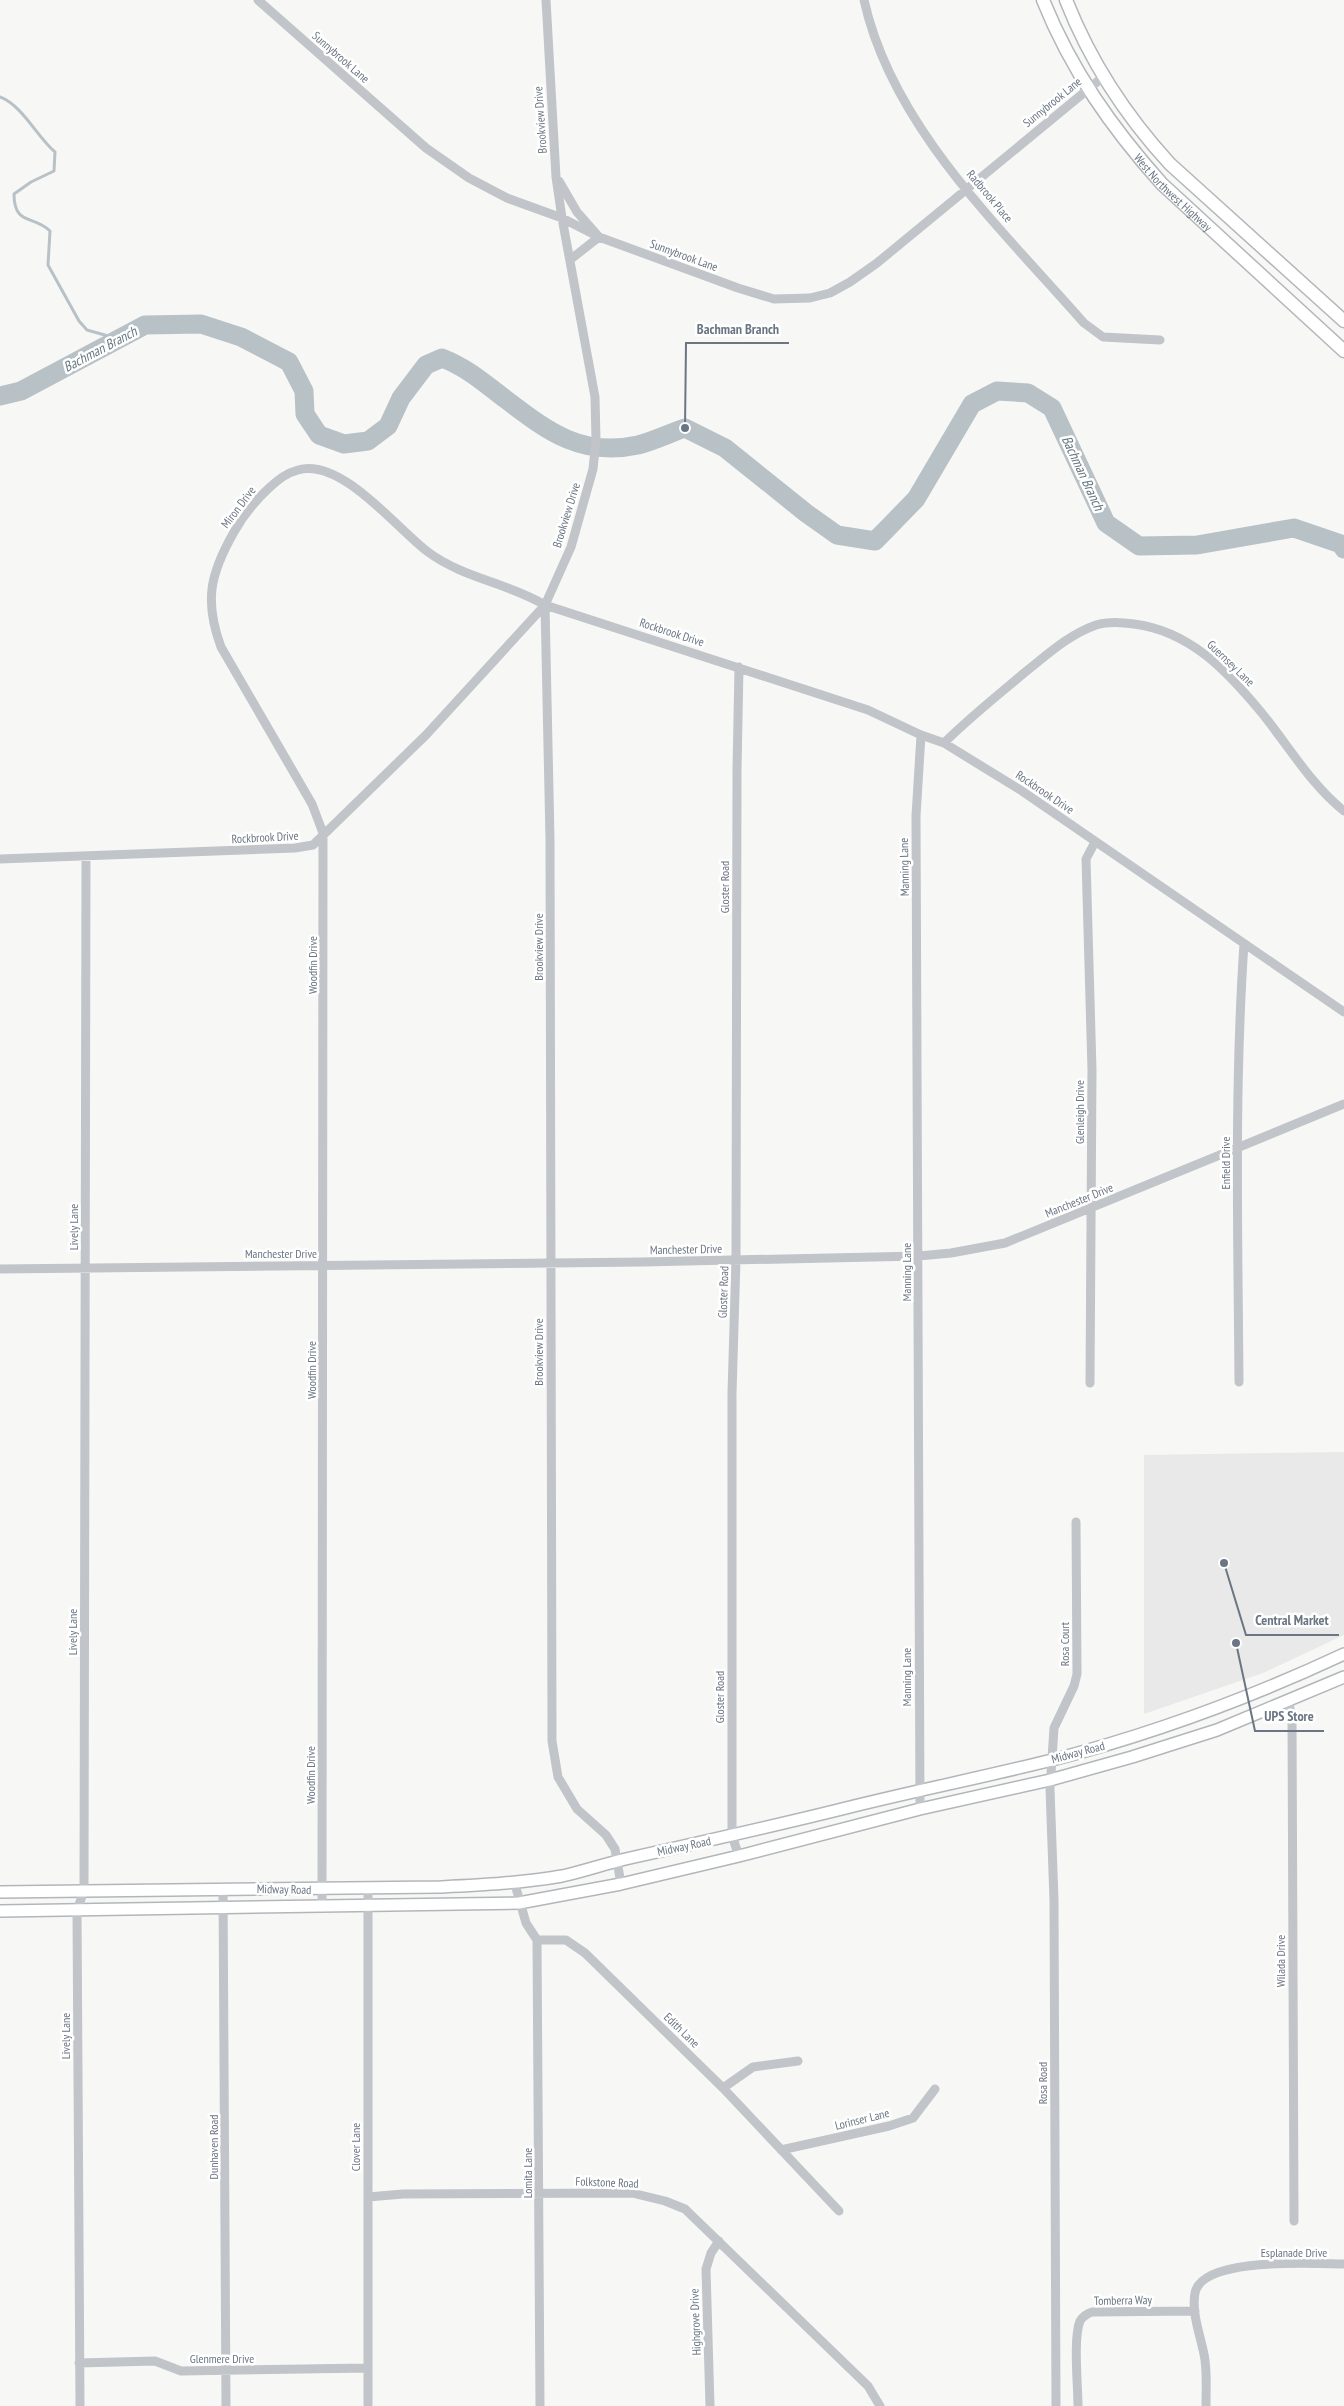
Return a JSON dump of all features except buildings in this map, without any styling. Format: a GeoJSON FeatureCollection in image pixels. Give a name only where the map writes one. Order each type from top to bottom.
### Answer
{"type":"FeatureCollection","features":[{"type":"Feature","properties":{"kind":"main road","name":"West Northwest Highway"},"geometry":{"type":"LineString","coordinates":[[1043,0],[1062,43],[1087,89],[1116,130],[1162,184],[1344,351]]}},
{"type":"Feature","properties":{"kind":"main road","name":"West Northwest Highway"},"geometry":{"type":"LineString","coordinates":[[1066,0],[1103,77],[1126,112],[1170,164],[1344,321]]}},
{"type":"Feature","properties":{"kind":"main road"},"geometry":{"type":"LineString","coordinates":[[1318,327],[1332,311]]}},
{"type":"Feature","properties":{"kind":"main road","name":"Midway Road"},"geometry":{"type":"LineString","coordinates":[[0,1892],[223,1888],[322,1890],[471,1886],[561,1876],[616,1861],[732,1836],[1051,1760],[1173,1723],[1280,1683],[1344,1654]]}},
{"type":"Feature","properties":{"kind":"main road","name":"Midway Road"},"geometry":{"type":"LineString","coordinates":[[0,1911],[519,1903],[621,1884],[739,1856],[920,1808],[1050,1780],[1174,1744],[1288,1702],[1344,1677]]}},
{"type":"Feature","properties":{"kind":"main road"},"geometry":{"type":"LineString","coordinates":[[1280,1683],[1288,1702]]}},
{"type":"Feature","properties":{"kind":"street","name":"Sunnybrook Lane"},"geometry":{"type":"LineString","coordinates":[[258,0],[426,148],[469,178],[500,194],[562,218],[599,237],[738,288],[774,299],[810,298],[830,293],[850,282],[1103,77]]}},
{"type":"Feature","properties":{"kind":"street","name":"Brookview Drive"},"geometry":{"type":"LineString","coordinates":[[546,0],[556,177],[595,397],[596,440],[593,469],[571,547],[545,605],[550,839],[550,1263],[554,1761],[558,1777],[577,1809],[606,1836],[615,1849],[621,1884]]}},
{"type":"Feature","properties":{"kind":"street","name":"Radbrook Place"},"geometry":{"type":"LineString","coordinates":[[864,0],[885,63],[911,112],[966,188],[1084,323],[1103,337],[1160,340]]}},
{"type":"Feature","properties":{"kind":"street"},"geometry":{"type":"LineString","coordinates":[[556,177],[577,212],[599,237],[571,259]]}},
{"type":"Feature","properties":{"kind":"street","name":"Miron Drive"},"geometry":{"type":"LineString","coordinates":[[324,833],[312,804],[221,647],[212,623],[210,602],[216,565],[235,530],[261,496],[284,476],[299,469],[314,469],[335,475],[370,499],[428,552],[459,570],[524,593],[545,605]]}},
{"type":"Feature","properties":{"kind":"street","name":"Rockbrook Drive"},"geometry":{"type":"LineString","coordinates":[[0,859],[304,848],[313,845],[426,735],[545,605],[868,710],[921,735],[944,742],[1022,791],[1344,1012]]}},
{"type":"Feature","properties":{"kind":"street","name":"Guernsey Lane"},"geometry":{"type":"LineString","coordinates":[[944,742],[1054,648],[1073,636],[1107,623],[1144,625],[1181,639],[1212,659],[1251,700],[1318,785],[1344,811]]}},
{"type":"Feature","properties":{"kind":"street","name":"Gloster Road"},"geometry":{"type":"LineString","coordinates":[[739,668],[736,1260],[732,1393],[732,1836],[739,1856]]}},
{"type":"Feature","properties":{"kind":"street","name":"Manning Lane"},"geometry":{"type":"LineString","coordinates":[[920,1808],[916,816],[921,735]]}},
{"type":"Feature","properties":{"kind":"street","name":"Woodfin Drive"},"geometry":{"type":"LineString","coordinates":[[322,1907],[324,833]]}},
{"type":"Feature","properties":{"kind":"street","name":"Glenleigh Drive"},"geometry":{"type":"LineString","coordinates":[[1090,1383],[1092,1208],[1086,859],[1095,842]]}},
{"type":"Feature","properties":{"kind":"street","name":"Lively Lane"},"geometry":{"type":"LineString","coordinates":[[80,2406],[77,1910],[84,1891],[86,857]]}},
{"type":"Feature","properties":{"kind":"street","name":"Enfield Drive"},"geometry":{"type":"LineString","coordinates":[[1239,1382],[1237,1148],[1244,944]]}},
{"type":"Feature","properties":{"kind":"street","name":"Manchester Drive"},"geometry":{"type":"LineString","coordinates":[[0,1269],[736,1260],[919,1256],[951,1253],[1005,1243],[1344,1104]]}},
{"type":"Feature","properties":{"kind":"street","name":"Rosa Court"},"geometry":{"type":"LineString","coordinates":[[1051,1760],[1054,1728],[1074,1686],[1076,1674],[1076,1522]]}},
{"type":"Feature","properties":{"kind":"street","name":"Wilada Drive"},"geometry":{"type":"LineString","coordinates":[[1288,1702],[1292,1716],[1294,2221]]}},
{"type":"Feature","properties":{"kind":"street","name":"Rosa Road"},"geometry":{"type":"LineString","coordinates":[[1051,1760],[1054,1900],[1056,2406]]}},
{"type":"Feature","properties":{"kind":"street"},"geometry":{"type":"LineString","coordinates":[[514,1881],[526,1923],[537,1940]]}},
{"type":"Feature","properties":{"kind":"street","name":"Dunhaven Road"},"geometry":{"type":"LineString","coordinates":[[223,1888],[226,2406]]}},
{"type":"Feature","properties":{"kind":"street","name":"Clover Lane"},"geometry":{"type":"LineString","coordinates":[[368,1888],[368,2406]]}},
{"type":"Feature","properties":{"kind":"street","name":"Edith Lane"},"geometry":{"type":"LineString","coordinates":[[537,1940],[566,1940],[585,1953],[723,2088],[838,2211]]}},
{"type":"Feature","properties":{"kind":"street","name":"Lomita Lane"},"geometry":{"type":"LineString","coordinates":[[537,1940],[540,2406]]}},
{"type":"Feature","properties":{"kind":"street"},"geometry":{"type":"LineString","coordinates":[[723,2088],[753,2067],[798,2061]]}},
{"type":"Feature","properties":{"kind":"street","name":"Lorinser Lane"},"geometry":{"type":"LineString","coordinates":[[781,2150],[889,2126],[913,2118],[935,2088]]}},
{"type":"Feature","properties":{"kind":"street","name":"Folkstone Road"},"geometry":{"type":"LineString","coordinates":[[368,2198],[403,2194],[632,2193],[665,2201],[685,2210],[720,2241],[868,2386],[880,2406]]}},
{"type":"Feature","properties":{"kind":"street","name":"Highgrove Drive"},"geometry":{"type":"LineString","coordinates":[[710,2406],[706,2269],[711,2253],[720,2241]]}},
{"type":"Feature","properties":{"kind":"street","name":"Esplanade Drive"},"geometry":{"type":"LineString","coordinates":[[1195,2311],[1195,2296],[1199,2283],[1206,2277],[1234,2268],[1263,2263],[1344,2264]]}},
{"type":"Feature","properties":{"kind":"street"},"geometry":{"type":"LineString","coordinates":[[1195,2311],[1206,2362],[1206,2406]]}},
{"type":"Feature","properties":{"kind":"street","name":"Tomberra Way"},"geometry":{"type":"LineString","coordinates":[[1078,2406],[1077,2339],[1080,2322],[1085,2314],[1092,2312],[1195,2311]]}},
{"type":"Feature","properties":{"kind":"street","name":"Glenmere Drive"},"geometry":{"type":"LineString","coordinates":[[80,2363],[155,2361],[181,2371],[227,2372],[368,2368]]}},
{"type":"Feature","properties":{"kind":"shaded area"},"geometry":{"type":"Polygon","coordinates":[[[1344,1452],[1344,1635],[1263,1673],[1144,1714],[1144,1455],[1344,1452]]]}},
{"type":"Feature","properties":{"kind":"waterway"},"geometry":{"type":"LineString","coordinates":[[0,97],[16,107],[55,152],[54,171],[31,182],[14,194],[17,211],[21,216],[44,226],[50,231],[48,265],[79,321],[87,330],[119,339]]}},
{"type":"Feature","properties":{"kind":"waterway","name":"Bachman Branch"},"geometry":{"type":"LineString","coordinates":[[0,396],[21,391],[145,325],[201,324],[241,337],[289,362],[304,391],[305,414],[319,435],[344,444],[368,441],[388,426],[401,398],[426,365],[442,358],[472,374],[548,429],[580,444],[617,448],[638,445],[685,428],[725,448],[806,513],[837,535],[875,541],[916,499],[972,404],[997,391],[1028,393],[1052,408],[1106,523],[1139,546],[1197,545],[1294,528],[1341,544],[1344,549]]}},
{"type":"Feature","properties":{"kind":"place","name":"Bachman Branch"},"geometry":{"type":"Point","coordinates":[685,428]}},
{"type":"Feature","properties":{"kind":"place","name":"Central Market"},"geometry":{"type":"Point","coordinates":[1224,1563]}},
{"type":"Feature","properties":{"kind":"place","name":"UPS Store"},"geometry":{"type":"Point","coordinates":[1236,1643]}}]}
